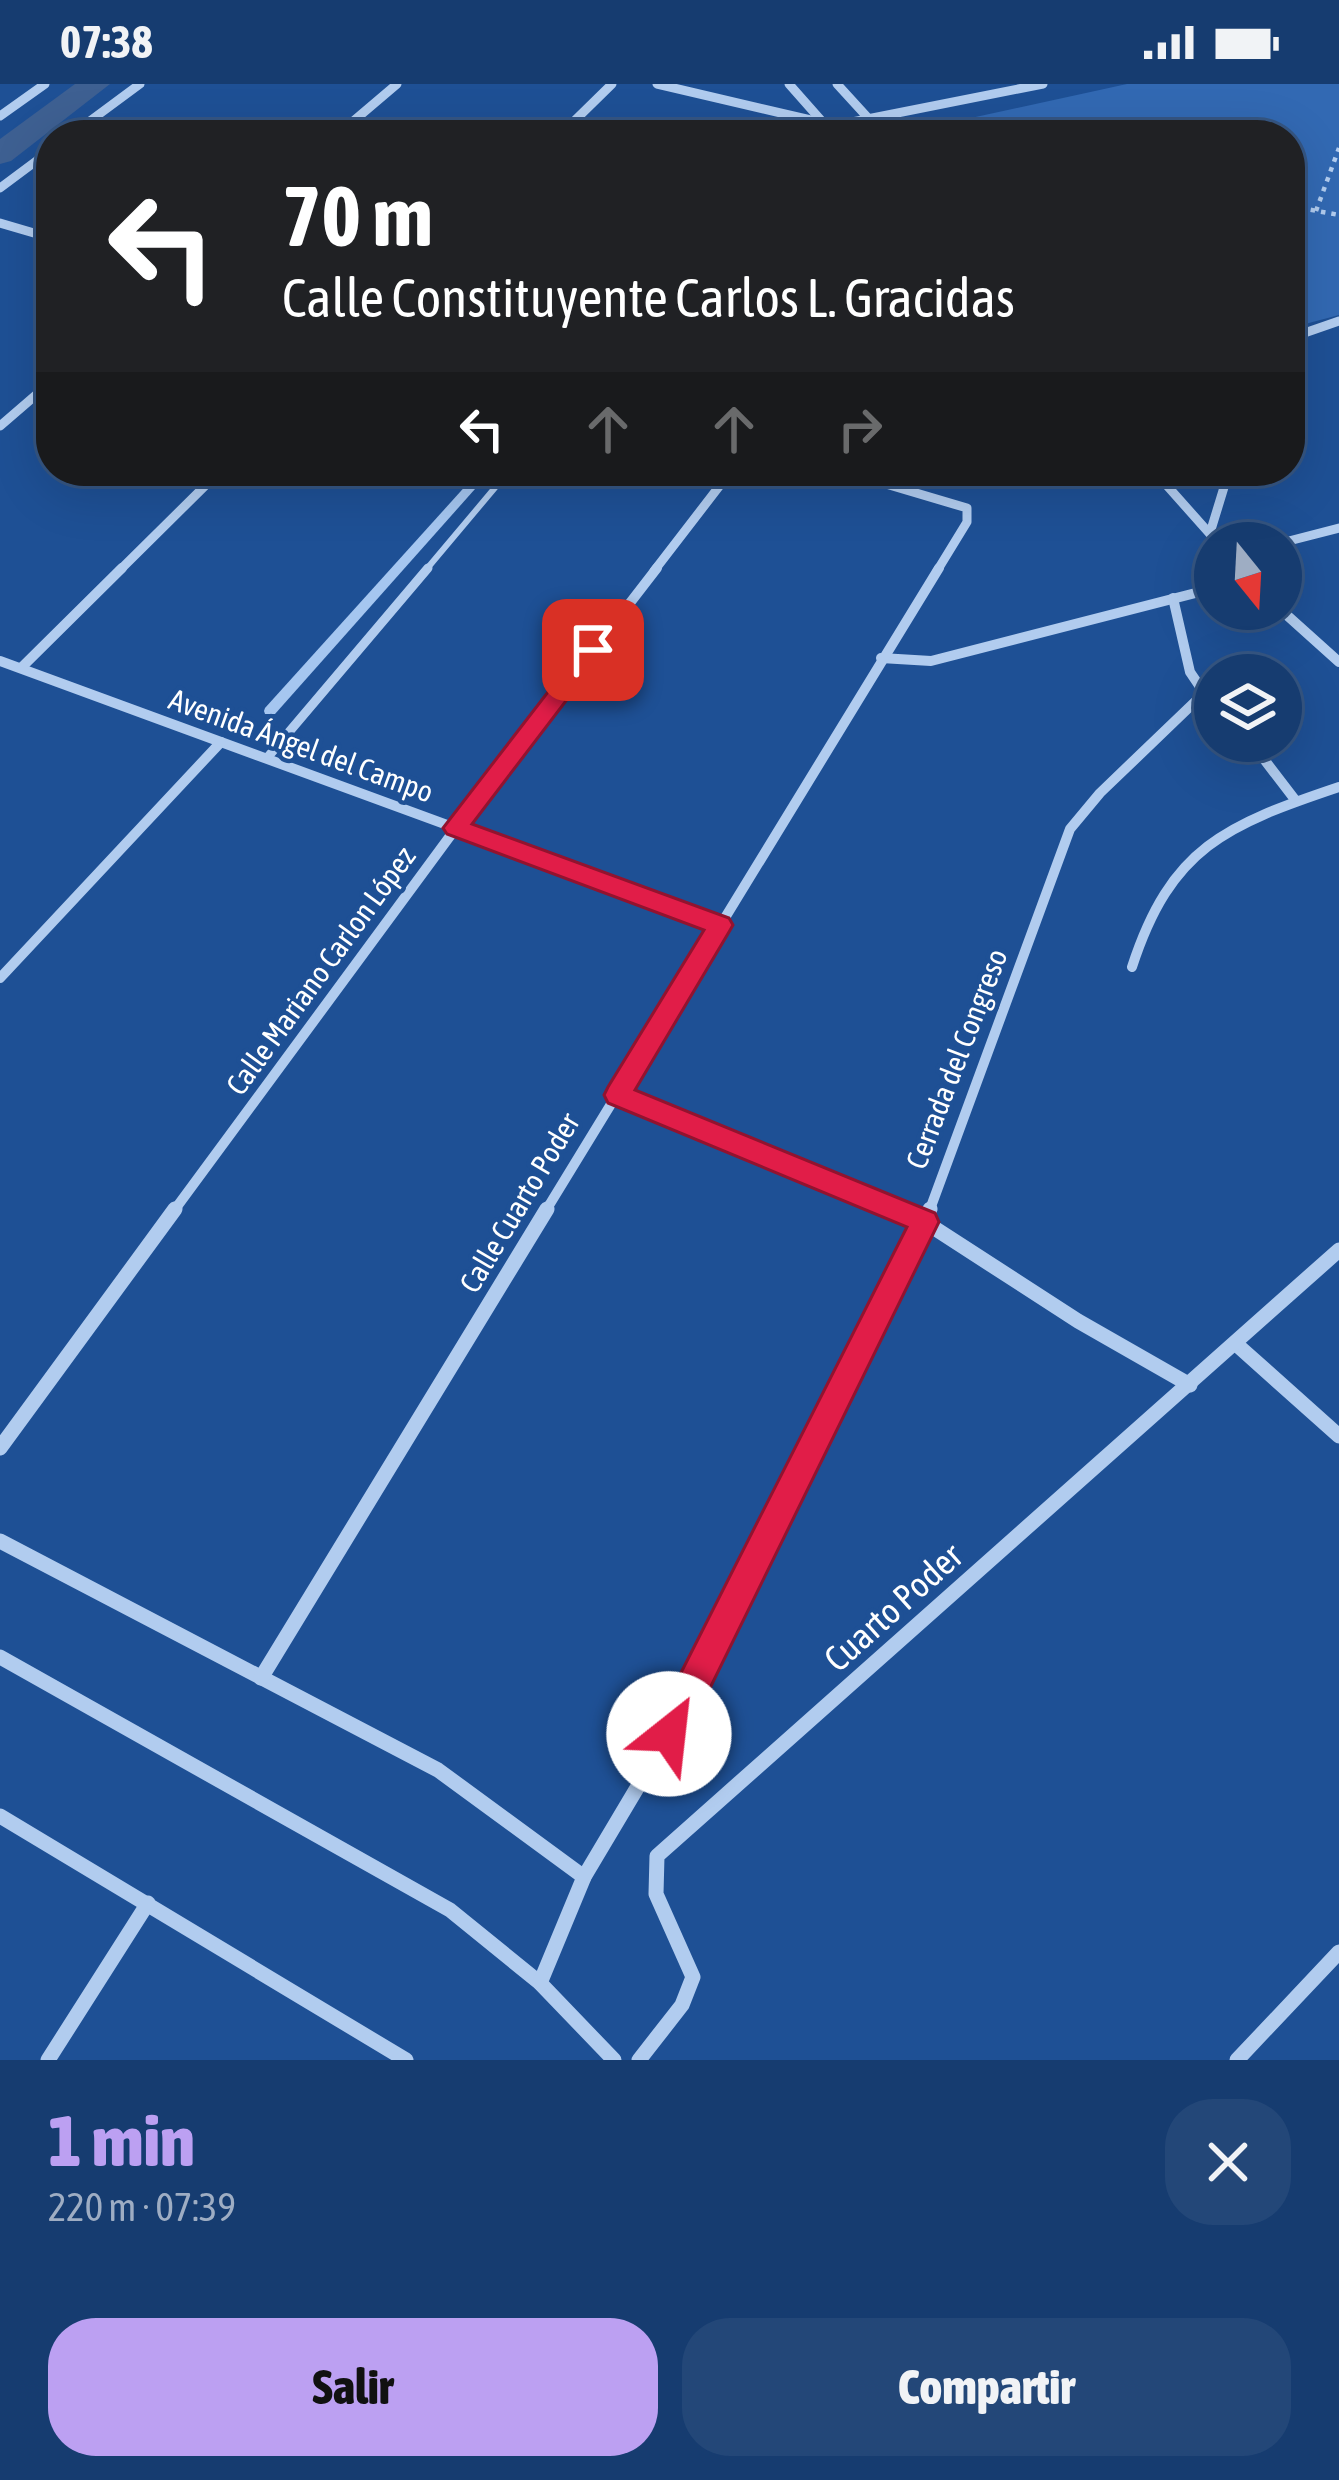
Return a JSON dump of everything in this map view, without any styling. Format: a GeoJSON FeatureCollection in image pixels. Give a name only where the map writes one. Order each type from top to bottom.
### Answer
{"type":"FeatureCollection","features":[{"type":"Feature","properties":{"kind":"street"},"geometry":{"type":"LineString","coordinates":[[0,116],[45,84]]}},
{"type":"Feature","properties":{"kind":"street"},"geometry":{"type":"LineString","coordinates":[[91,120],[140,84]]}},
{"type":"Feature","properties":{"kind":"street"},"geometry":{"type":"LineString","coordinates":[[355,120],[397,84]]}},
{"type":"Feature","properties":{"kind":"street"},"geometry":{"type":"LineString","coordinates":[[575,120],[612,84]]}},
{"type":"Feature","properties":{"kind":"street"},"geometry":{"type":"LineString","coordinates":[[657,84],[811,120]]}},
{"type":"Feature","properties":{"kind":"street"},"geometry":{"type":"LineString","coordinates":[[789,84],[821,120]]}},
{"type":"Feature","properties":{"kind":"street"},"geometry":{"type":"LineString","coordinates":[[836,84],[868,119]]}},
{"type":"Feature","properties":{"kind":"street"},"geometry":{"type":"LineString","coordinates":[[863,120],[1043,84]]}},
{"type":"Feature","properties":{"kind":"street"},"geometry":{"type":"LineString","coordinates":[[0,188],[36,161]]}},
{"type":"Feature","properties":{"kind":"street"},"geometry":{"type":"LineString","coordinates":[[0,223],[36,234]]}},
{"type":"Feature","properties":{"kind":"street"},"geometry":{"type":"LineString","coordinates":[[1305,333],[1339,321]]}},
{"type":"Feature","properties":{"kind":"street"},"geometry":{"type":"LineString","coordinates":[[0,426],[36,395]]}},
{"type":"Feature","properties":{"kind":"street"},"geometry":{"type":"LineString","coordinates":[[21,668],[205,486]]}},
{"type":"Feature","properties":{"kind":"street","name":"Calle Mariano Carlon López"},"geometry":{"type":"LineString","coordinates":[[0,1448],[456,828],[719,486]]}},
{"type":"Feature","properties":{"kind":"street","name":"Calle Cuarto Poder"},"geometry":{"type":"LineString","coordinates":[[261,1678],[967,522],[968,508],[893,486]]}},
{"type":"Feature","properties":{"kind":"street"},"geometry":{"type":"LineString","coordinates":[[1167,486],[1200,522]]}},
{"type":"Feature","properties":{"kind":"street"},"geometry":{"type":"LineString","coordinates":[[1218,522],[1226,486]]}},
{"type":"Feature","properties":{"kind":"street"},"geometry":{"type":"LineString","coordinates":[[1302,537],[1339,527]]}},
{"type":"Feature","properties":{"kind":"street"},"geometry":{"type":"LineString","coordinates":[[881,658],[931,661],[1194,593]]}},
{"type":"Feature","properties":{"kind":"street"},"geometry":{"type":"LineString","coordinates":[[1173,598],[1194,680]]}},
{"type":"Feature","properties":{"kind":"street"},"geometry":{"type":"LineString","coordinates":[[1302,629],[1339,662]]}},
{"type":"Feature","properties":{"kind":"street","name":"Avenida Ángel del Campo"},"geometry":{"type":"LineString","coordinates":[[0,661],[720,925]]}},
{"type":"Feature","properties":{"kind":"street","name":"Cerrada del Congreso"},"geometry":{"type":"LineString","coordinates":[[540,1983],[584,1877],[690,1699],[925,1222],[1070,829],[1108,782],[1194,704]]}},
{"type":"Feature","properties":{"kind":"street"},"geometry":{"type":"LineString","coordinates":[[0,978],[221,742]]}},
{"type":"Feature","properties":{"kind":"street"},"geometry":{"type":"LineString","coordinates":[[1266,762],[1296,801]]}},
{"type":"Feature","properties":{"kind":"street"},"geometry":{"type":"LineString","coordinates":[[1132,967],[1158,893],[1196,849],[1296,801],[1339,787]]}},
{"type":"Feature","properties":{"kind":"street"},"geometry":{"type":"LineString","coordinates":[[617,1095],[925,1222],[1078,1321],[1190,1385]]}},
{"type":"Feature","properties":{"kind":"street","name":"Cuarto Poder"},"geometry":{"type":"LineString","coordinates":[[640,2060],[682,2005],[693,1977],[656,1894],[657,1856],[1339,1250]]}},
{"type":"Feature","properties":{"kind":"street"},"geometry":{"type":"LineString","coordinates":[[1236,1344],[1339,1436]]}},
{"type":"Feature","properties":{"kind":"street"},"geometry":{"type":"LineString","coordinates":[[0,1541],[438,1769],[584,1877]]}},
{"type":"Feature","properties":{"kind":"street"},"geometry":{"type":"LineString","coordinates":[[0,1657],[450,1910],[540,1983],[614,2060]]}},
{"type":"Feature","properties":{"kind":"street"},"geometry":{"type":"LineString","coordinates":[[0,1816],[406,2060]]}},
{"type":"Feature","properties":{"kind":"street"},"geometry":{"type":"LineString","coordinates":[[48,2060],[148,1903]]}},
{"type":"Feature","properties":{"kind":"street"},"geometry":{"type":"LineString","coordinates":[[1238,2060],[1339,1952]]}},
{"type":"Feature","properties":{"kind":"lane"},"geometry":{"type":"LineString","coordinates":[[266,758],[496,486]]}},
{"type":"Feature","properties":{"kind":"path"},"geometry":{"type":"LineString","coordinates":[[1316,211],[1339,148]]}},
{"type":"Feature","properties":{"kind":"path"},"geometry":{"type":"LineString","coordinates":[[1305,209],[1339,215]]}},
{"type":"Feature","properties":{"kind":"shaded area"},"geometry":{"type":"Polygon","coordinates":[[[1127,84],[1339,84],[1339,315],[1305,324],[1305,120],[962,120],[1127,84]]]}},
{"type":"Feature","properties":{"kind":"waterway"},"geometry":{"type":"LineString","coordinates":[[46,120],[95,84]]}},
{"type":"Feature","properties":{"kind":"waterway"},"geometry":{"type":"LineString","coordinates":[[0,154],[36,127]]}},
{"type":"Feature","properties":{"kind":"waterway"},"geometry":{"type":"LineString","coordinates":[[270,711],[472,486]]}},
{"type":"Feature","properties":{"kind":"route"},"geometry":{"type":"LineString","coordinates":[[593,650],[456,828],[720,925],[617,1095],[925,1222],[669,1734]]}}]}
